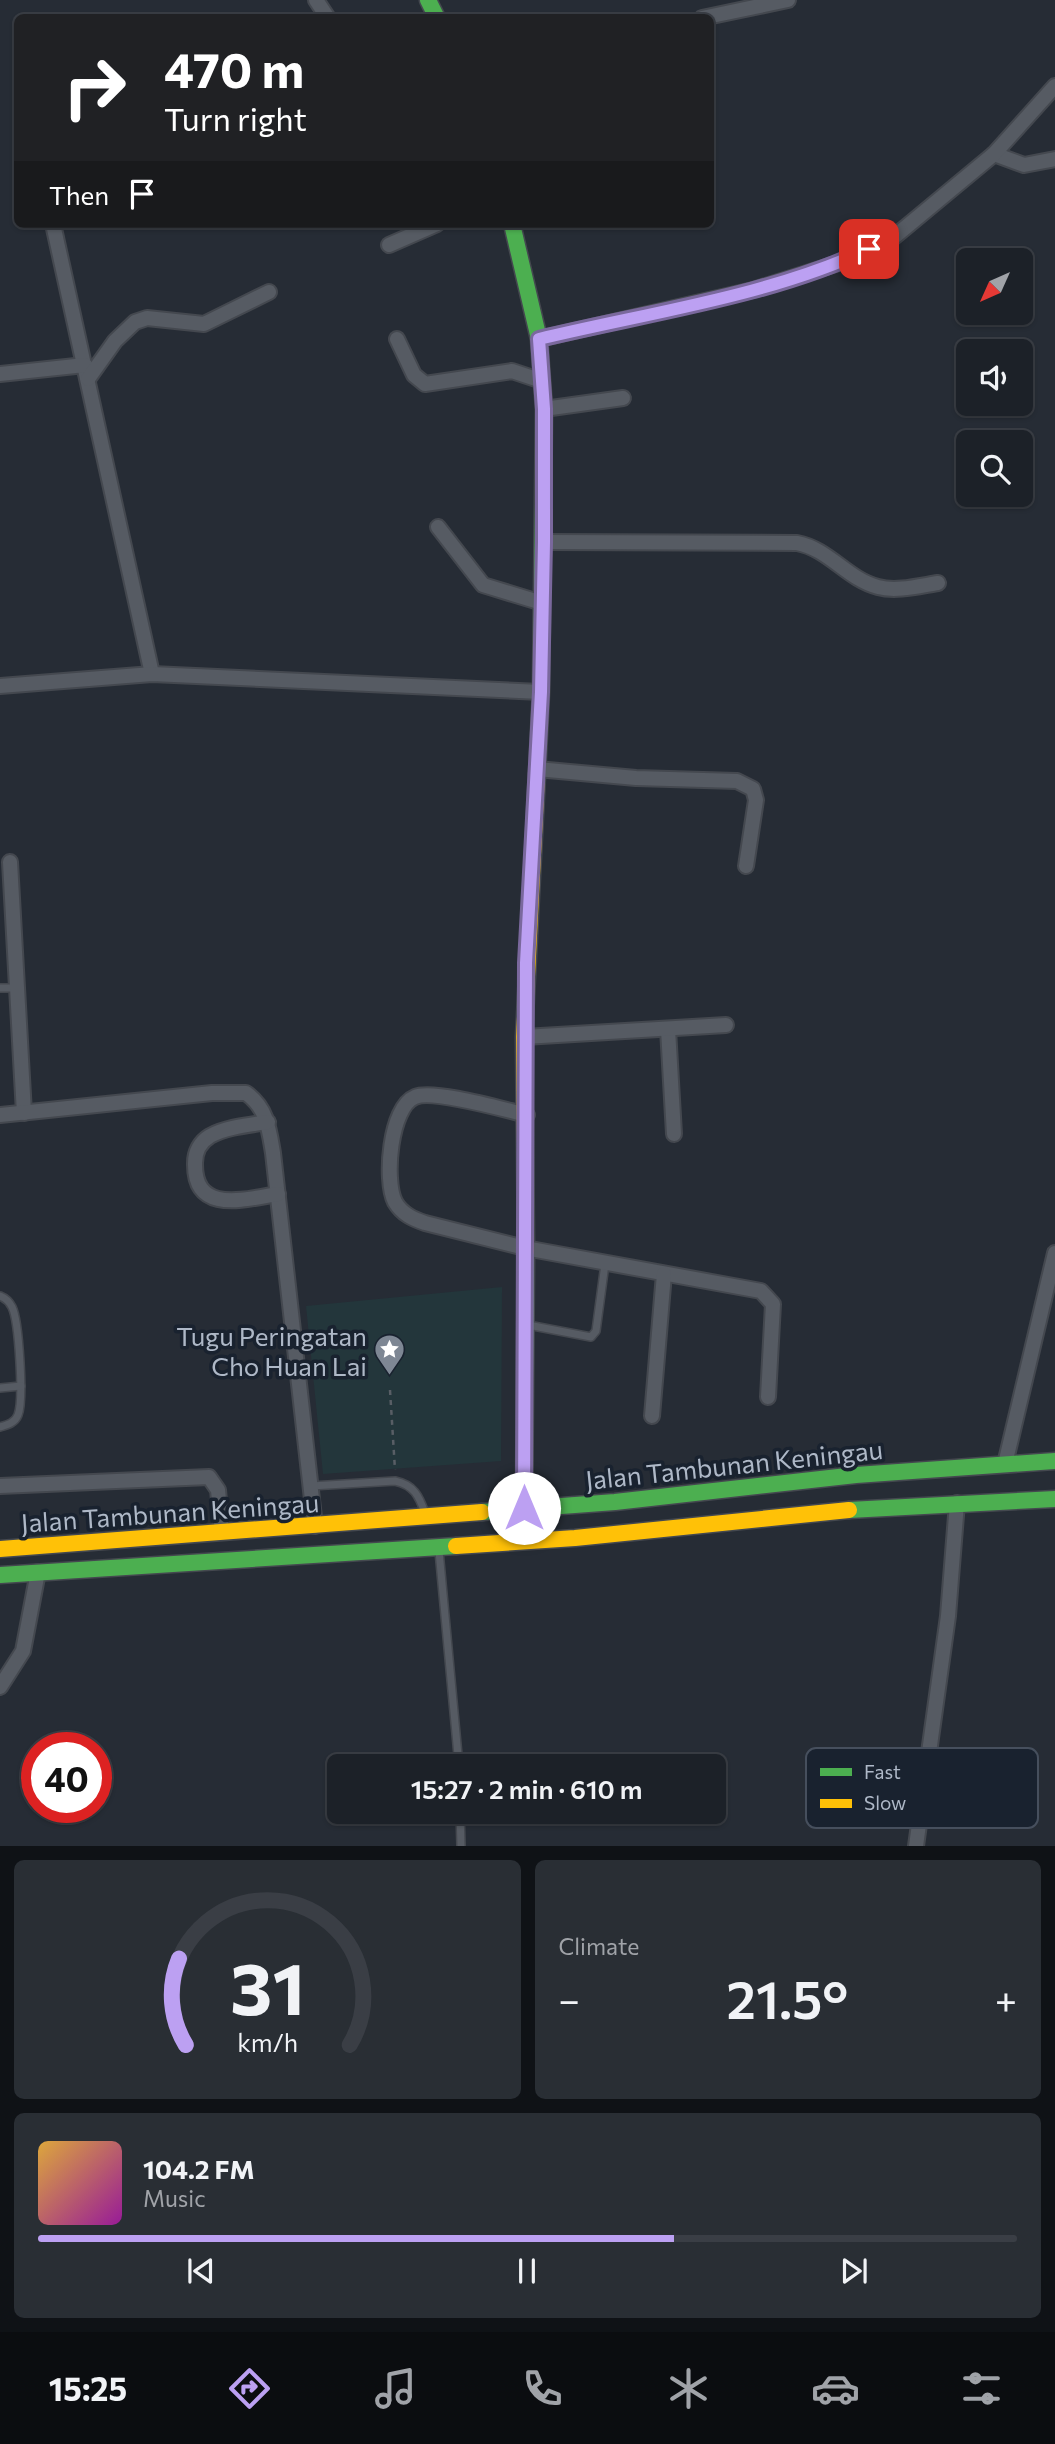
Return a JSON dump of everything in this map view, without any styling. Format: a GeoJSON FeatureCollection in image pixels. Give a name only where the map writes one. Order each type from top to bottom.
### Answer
{"type":"FeatureCollection","features":[{"type":"Feature","properties":{"kind":"main road"},"geometry":{"type":"LineString","coordinates":[[513,228],[539,339],[544,409],[541,692],[524,1037],[527,1115],[524,1508]]}},
{"type":"Feature","properties":{"kind":"main road","name":"Jalan Tambunan Keningau"},"geometry":{"type":"LineString","coordinates":[[0,1549],[615,1502],[856,1475],[1055,1461]]}},
{"type":"Feature","properties":{"kind":"main road","name":"Jalan Tambunan Keningau"},"geometry":{"type":"LineString","coordinates":[[0,1575],[575,1538],[801,1513],[1055,1499]]}},
{"type":"Feature","properties":{"kind":"street"},"geometry":{"type":"LineString","coordinates":[[714,15],[788,0]]}},
{"type":"Feature","properties":{"kind":"street"},"geometry":{"type":"LineString","coordinates":[[539,339],[753,290],[842,262],[894,237],[994,154],[1055,86]]}},
{"type":"Feature","properties":{"kind":"street"},"geometry":{"type":"LineString","coordinates":[[994,154],[1024,165],[1055,159]]}},
{"type":"Feature","properties":{"kind":"street"},"geometry":{"type":"LineString","coordinates":[[54,228],[152,674]]}},
{"type":"Feature","properties":{"kind":"street"},"geometry":{"type":"LineString","coordinates":[[389,245],[428,228]]}},
{"type":"Feature","properties":{"kind":"street"},"geometry":{"type":"LineString","coordinates":[[0,374],[87,372],[123,331],[135,322],[147,318],[204,324],[269,292]]}},
{"type":"Feature","properties":{"kind":"street"},"geometry":{"type":"LineString","coordinates":[[397,340],[414,374],[425,384],[512,371],[542,381]]}},
{"type":"Feature","properties":{"kind":"street"},"geometry":{"type":"LineString","coordinates":[[544,409],[623,398]]}},
{"type":"Feature","properties":{"kind":"street"},"geometry":{"type":"LineString","coordinates":[[438,527],[483,586],[542,603]]}},
{"type":"Feature","properties":{"kind":"street"},"geometry":{"type":"LineString","coordinates":[[544,542],[797,543],[821,551],[876,587],[897,588],[938,583]]}},
{"type":"Feature","properties":{"kind":"street"},"geometry":{"type":"LineString","coordinates":[[0,686],[152,674],[541,692]]}},
{"type":"Feature","properties":{"kind":"street"},"geometry":{"type":"LineString","coordinates":[[537,769],[636,778],[730,780],[746,784],[753,789],[756,800],[747,866]]}},
{"type":"Feature","properties":{"kind":"street"},"geometry":{"type":"LineString","coordinates":[[10,862],[24,1113]]}},
{"type":"Feature","properties":{"kind":"street"},"geometry":{"type":"LineString","coordinates":[[524,1037],[726,1025]]}},
{"type":"Feature","properties":{"kind":"street"},"geometry":{"type":"LineString","coordinates":[[668,1029],[674,1134]]}},
{"type":"Feature","properties":{"kind":"street"},"geometry":{"type":"LineString","coordinates":[[0,1115],[239,1092],[246,1093],[260,1104],[268,1122],[278,1194],[315,1526]]}},
{"type":"Feature","properties":{"kind":"street"},"geometry":{"type":"LineString","coordinates":[[527,1115],[433,1095],[415,1097],[405,1106],[400,1117],[388,1169],[395,1202],[410,1217],[525,1248],[761,1291],[768,1295],[773,1304],[768,1397]]}},
{"type":"Feature","properties":{"kind":"street"},"geometry":{"type":"LineString","coordinates":[[268,1122],[220,1132],[204,1141],[196,1156],[196,1181],[204,1193],[223,1200],[278,1194]]}},
{"type":"Feature","properties":{"kind":"street"},"geometry":{"type":"LineString","coordinates":[[1005,1464],[1055,1253]]}},
{"type":"Feature","properties":{"kind":"street"},"geometry":{"type":"LineString","coordinates":[[652,1416],[664,1274]]}},
{"type":"Feature","properties":{"kind":"street"},"geometry":{"type":"LineString","coordinates":[[0,1486],[209,1476],[218,1490],[222,1532]]}},
{"type":"Feature","properties":{"kind":"street"},"geometry":{"type":"LineString","coordinates":[[930,1748],[948,1615],[957,1503]]}},
{"type":"Feature","properties":{"kind":"street"},"geometry":{"type":"LineString","coordinates":[[0,1687],[23,1651],[38,1572]]}},
{"type":"Feature","properties":{"kind":"street"},"geometry":{"type":"LineString","coordinates":[[916,1846],[918,1828]]}},
{"type":"Feature","properties":{"kind":"lane"},"geometry":{"type":"LineString","coordinates":[[0,988],[17,988]]}},
{"type":"Feature","properties":{"kind":"lane"},"geometry":{"type":"LineString","coordinates":[[524,1324],[591,1337],[597,1323],[604,1264]]}},
{"type":"Feature","properties":{"kind":"lane"},"geometry":{"type":"LineString","coordinates":[[0,1296],[6,1299],[14,1314],[22,1386],[18,1416],[14,1421],[0,1427]]}},
{"type":"Feature","properties":{"kind":"lane"},"geometry":{"type":"LineString","coordinates":[[0,1388],[22,1386]]}},
{"type":"Feature","properties":{"kind":"lane"},"geometry":{"type":"LineString","coordinates":[[311,1486],[395,1481],[408,1484],[416,1492],[426,1516]]}},
{"type":"Feature","properties":{"kind":"lane"},"geometry":{"type":"LineString","coordinates":[[439,1547],[458,1754]]}},
{"type":"Feature","properties":{"kind":"lane"},"geometry":{"type":"LineString","coordinates":[[460,1824],[461,1846]]}},
{"type":"Feature","properties":{"kind":"path"},"geometry":{"type":"LineString","coordinates":[[390,1390],[395,1481]]}},
{"type":"Feature","properties":{"kind":"green space"},"geometry":{"type":"Polygon","coordinates":[[[502,1287],[501,1461],[323,1474],[306,1306],[502,1287]]]}},
{"type":"Feature","properties":{"kind":"traffic: fast"},"geometry":{"type":"LineString","coordinates":[[428,0],[435,14]]}},
{"type":"Feature","properties":{"kind":"traffic: fast"},"geometry":{"type":"LineString","coordinates":[[513,228],[539,339],[544,409],[541,692],[537,774]]}},
{"type":"Feature","properties":{"kind":"traffic: fast"},"geometry":{"type":"LineString","coordinates":[[524,1508],[526,1251]]}},
{"type":"Feature","properties":{"kind":"traffic: fast"},"geometry":{"type":"LineString","coordinates":[[482,1512],[615,1502],[856,1475],[1055,1461]]}},
{"type":"Feature","properties":{"kind":"traffic: fast"},"geometry":{"type":"LineString","coordinates":[[849,1510],[1055,1499]]}},
{"type":"Feature","properties":{"kind":"traffic: fast"},"geometry":{"type":"LineString","coordinates":[[0,1575],[456,1546]]}},
{"type":"Feature","properties":{"kind":"traffic: slow"},"geometry":{"type":"LineString","coordinates":[[526,1251],[524,1037],[537,774]]}},
{"type":"Feature","properties":{"kind":"traffic: slow"},"geometry":{"type":"LineString","coordinates":[[456,1546],[575,1538],[849,1510]]}},
{"type":"Feature","properties":{"kind":"traffic: slow"},"geometry":{"type":"LineString","coordinates":[[0,1549],[482,1512]]}},
{"type":"Feature","properties":{"kind":"place","name":"Tugu Peringatan Cho Huan Lai"},"geometry":{"type":"Point","coordinates":[390,1377]}},
{"type":"Feature","properties":{"kind":"route"},"geometry":{"type":"LineString","coordinates":[[524,1508],[527,1115],[524,1037],[541,692],[544,542],[544,409],[539,339],[753,290],[842,262],[869,249]]}}]}
